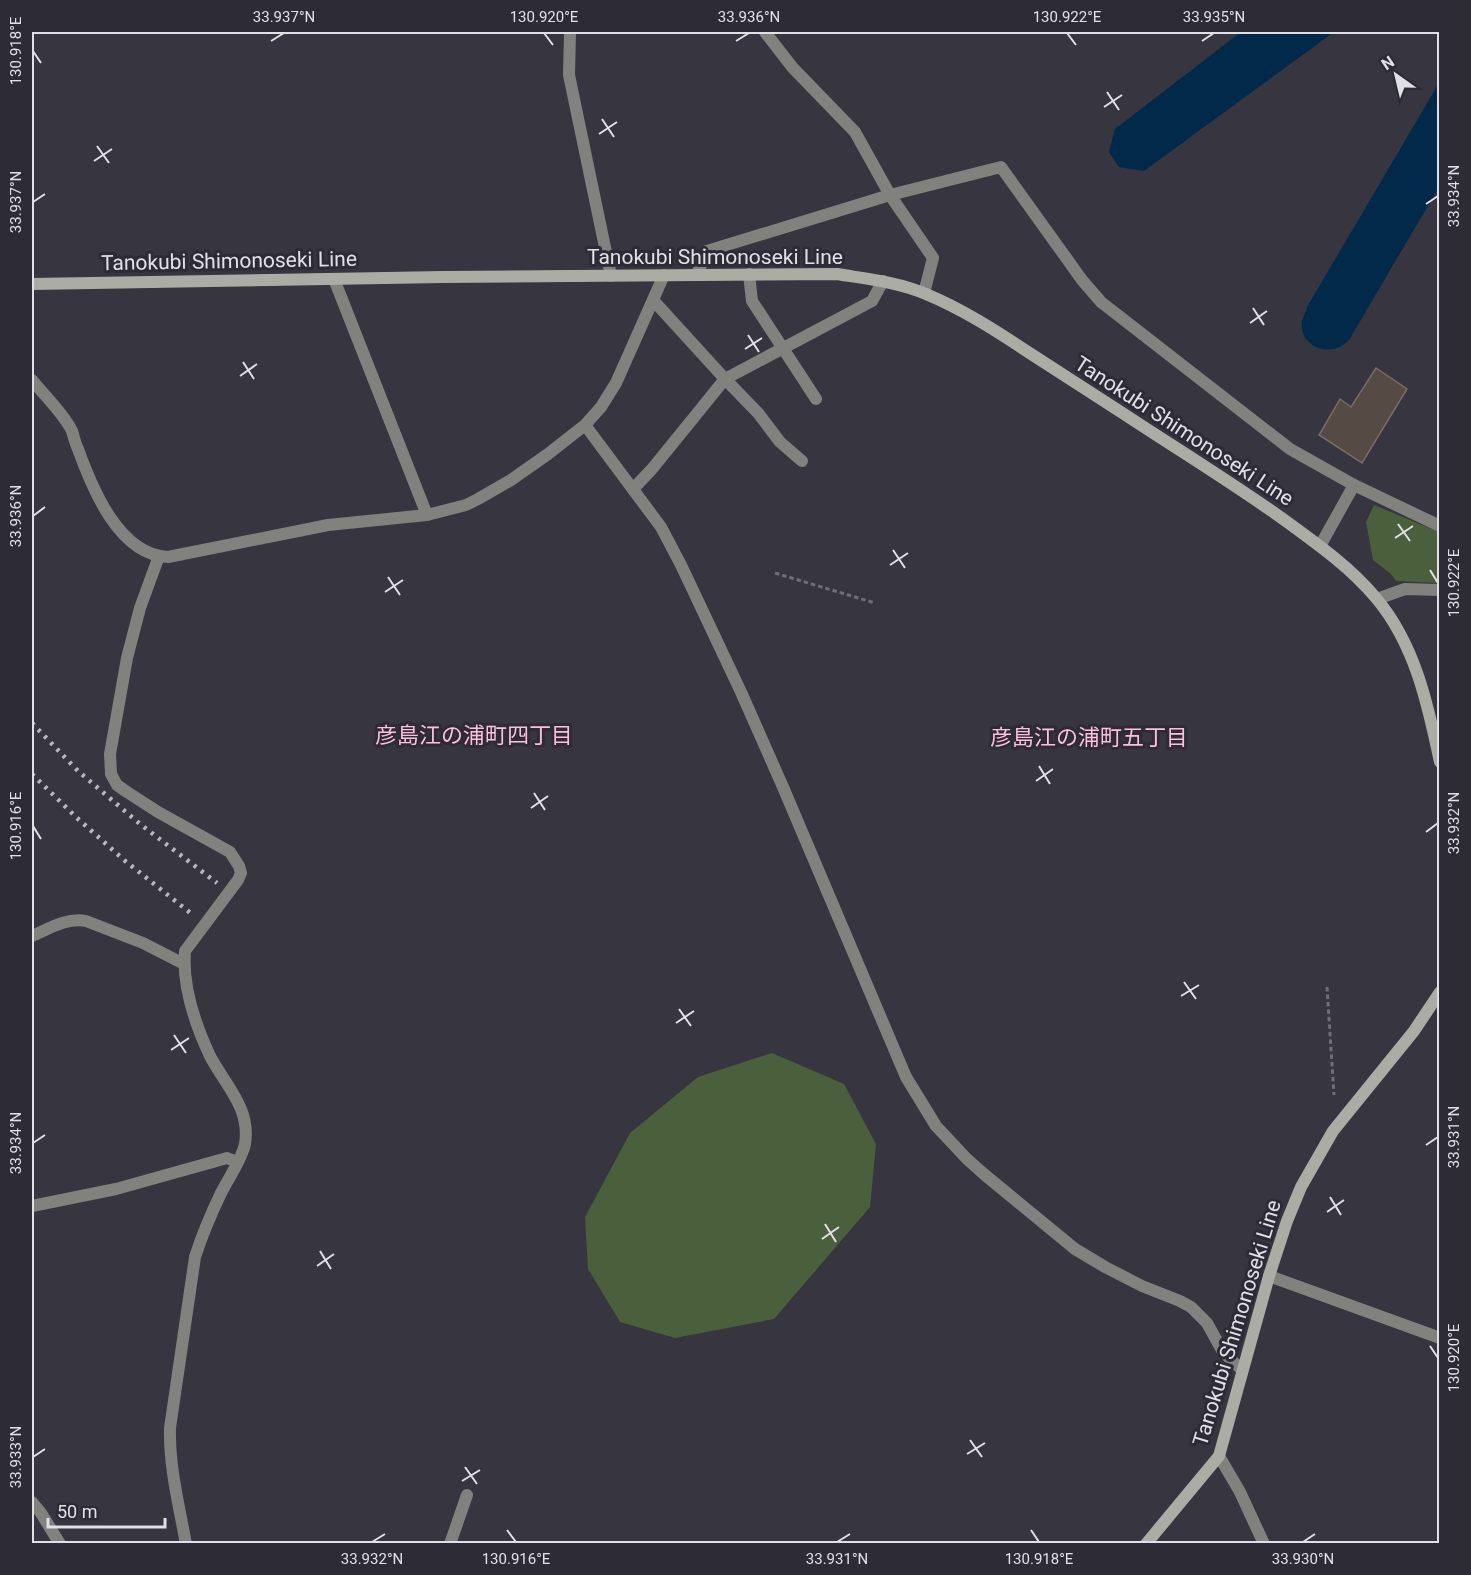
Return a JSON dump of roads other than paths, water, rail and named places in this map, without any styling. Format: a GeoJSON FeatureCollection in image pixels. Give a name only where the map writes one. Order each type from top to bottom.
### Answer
{"type":"FeatureCollection","features":[{"type":"Feature","properties":{"kind":"main road","name":"Tanokubi Shimonoseki Line"},"geometry":{"type":"LineString","coordinates":[[32,284],[443,276],[837,274],[883,281],[924,293],[990,327],[1256,500],[1349,570],[1377,599],[1395,625],[1408,650],[1431,719],[1440,762]]}},
{"type":"Feature","properties":{"kind":"main road","name":"Tanokubi Shimonoseki Line"},"geometry":{"type":"LineString","coordinates":[[1146,1544],[1219,1456],[1269,1276],[1301,1187],[1333,1131],[1414,1031],[1440,992]]}},
{"type":"Feature","properties":{"kind":"street"},"geometry":{"type":"LineString","coordinates":[[570,32],[569,75],[611,276]]}},
{"type":"Feature","properties":{"kind":"street"},"geometry":{"type":"LineString","coordinates":[[765,32],[793,68],[855,132],[890,195],[933,258],[924,293]]}},
{"type":"Feature","properties":{"kind":"street"},"geometry":{"type":"LineString","coordinates":[[697,274],[707,251],[890,195],[1001,167],[1082,280],[1101,302],[1290,449],[1354,486],[1440,526]]}},
{"type":"Feature","properties":{"kind":"street"},"geometry":{"type":"LineString","coordinates":[[749,274],[752,301],[816,399]]}},
{"type":"Feature","properties":{"kind":"street"},"geometry":{"type":"LineString","coordinates":[[32,380],[72,431],[87,472],[113,522],[120,531],[148,553],[168,557],[327,525],[427,515],[466,505],[493,491],[548,454],[585,424],[601,407],[616,383],[664,275]]}},
{"type":"Feature","properties":{"kind":"street"},"geometry":{"type":"LineString","coordinates":[[334,279],[427,515]]}},
{"type":"Feature","properties":{"kind":"street"},"geometry":{"type":"LineString","coordinates":[[633,489],[652,470],[725,379],[872,301],[883,281]]}},
{"type":"Feature","properties":{"kind":"street"},"geometry":{"type":"LineString","coordinates":[[653,300],[758,413],[780,442],[802,461]]}},
{"type":"Feature","properties":{"kind":"street"},"geometry":{"type":"LineString","coordinates":[[585,424],[661,527],[681,565],[783,787],[906,1077],[936,1126],[985,1175],[1075,1249],[1132,1281],[1191,1307],[1207,1323],[1223,1352],[1242,1370]]}},
{"type":"Feature","properties":{"kind":"street"},"geometry":{"type":"LineString","coordinates":[[1320,546],[1354,486]]}},
{"type":"Feature","properties":{"kind":"street"},"geometry":{"type":"LineString","coordinates":[[159,556],[140,608],[127,658],[110,754],[111,774],[117,785],[127,792],[230,852],[241,873],[185,951],[184,977],[193,1013],[212,1059],[241,1107],[244,1120],[244,1145],[203,1233],[195,1257],[170,1428],[173,1479],[186,1544]]}},
{"type":"Feature","properties":{"kind":"street"},"geometry":{"type":"LineString","coordinates":[[1377,599],[1405,589],[1440,591]]}},
{"type":"Feature","properties":{"kind":"street"},"geometry":{"type":"LineString","coordinates":[[32,936],[78,919],[143,944],[184,964]]}},
{"type":"Feature","properties":{"kind":"street"},"geometry":{"type":"LineString","coordinates":[[32,1206],[116,1189],[227,1158],[237,1162]]}},
{"type":"Feature","properties":{"kind":"street"},"geometry":{"type":"LineString","coordinates":[[1269,1276],[1440,1338]]}},
{"type":"Feature","properties":{"kind":"street"},"geometry":{"type":"LineString","coordinates":[[1219,1456],[1240,1492],[1264,1544]]}},
{"type":"Feature","properties":{"kind":"street"},"geometry":{"type":"LineString","coordinates":[[450,1544],[467,1496]]}},
{"type":"Feature","properties":{"kind":"street"},"geometry":{"type":"LineString","coordinates":[[32,1502],[60,1544]]}},
{"type":"Feature","properties":{"kind":"water"},"geometry":{"type":"Polygon","coordinates":[[[1241,32],[1334,32],[1144,171],[1119,167],[1109,152],[1115,129],[1241,32]]]}},
{"type":"Feature","properties":{"kind":"water"},"geometry":{"type":"Polygon","coordinates":[[[1439,83],[1439,187],[1349,340],[1337,348],[1317,347],[1307,340],[1302,328],[1307,307],[1439,83]]]}},
{"type":"Feature","properties":{"kind":"railway"},"geometry":{"type":"LineString","coordinates":[[32,723],[78,771],[140,824],[217,883]]}},
{"type":"Feature","properties":{"kind":"railway"},"geometry":{"type":"LineString","coordinates":[[32,774],[124,860],[193,915]]}},
{"type":"Feature","properties":{"kind":"district","name":"彦島江の浦町四丁目"},"geometry":{"type":"Point","coordinates":[474,735]}},
{"type":"Feature","properties":{"kind":"district","name":"彦島江の浦町五丁目"},"geometry":{"type":"Point","coordinates":[1089,737]}}]}
